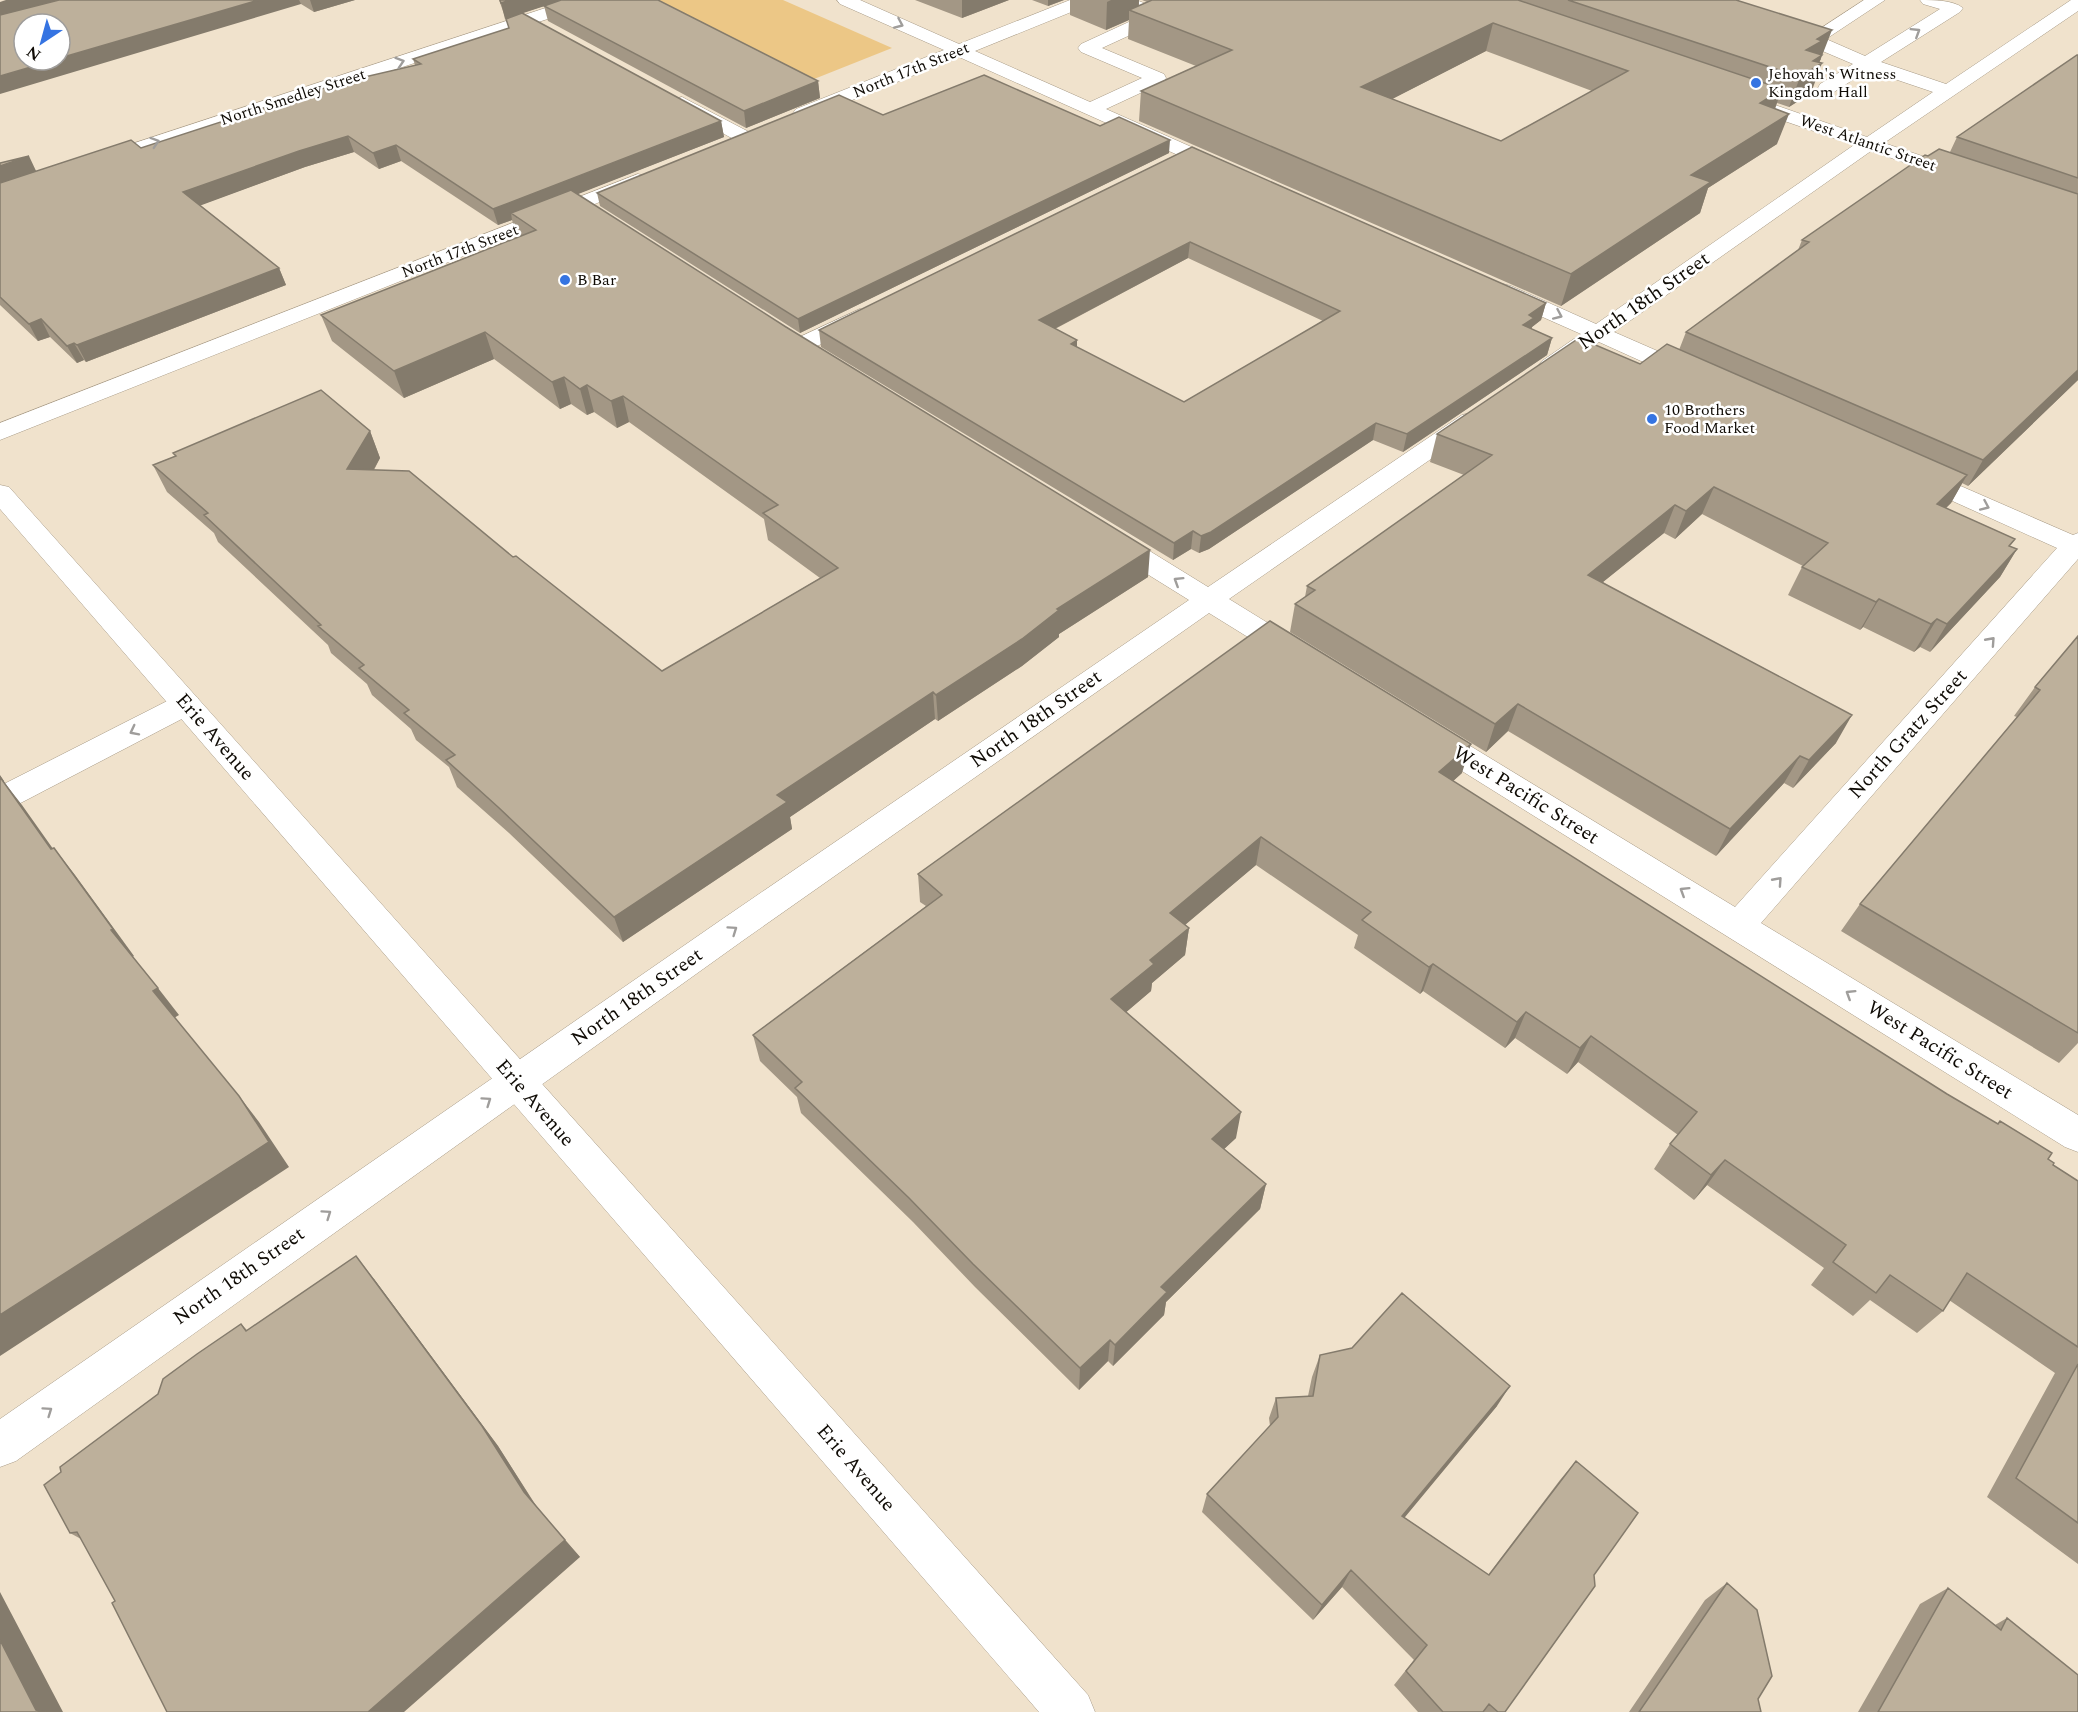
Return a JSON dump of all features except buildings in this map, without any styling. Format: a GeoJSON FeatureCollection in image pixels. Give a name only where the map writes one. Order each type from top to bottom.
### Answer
{"type":"FeatureCollection","features":[{"type":"Feature","properties":{"kind":"street"},"geometry":{"type":"LineString","coordinates":[[846,0],[1244,177]]}},
{"type":"Feature","properties":{"kind":"street","name":"North 17th Street"},"geometry":{"type":"LineString","coordinates":[[787,119],[1085,0]]}},
{"type":"Feature","properties":{"kind":"street"},"geometry":{"type":"LineString","coordinates":[[1090,109],[1157,78],[1087,48],[1159,15],[1121,0]]}},
{"type":"Feature","properties":{"kind":"street"},"geometry":{"type":"LineString","coordinates":[[1876,0],[1812,40],[1866,63],[1948,91]]}},
{"type":"Feature","properties":{"kind":"street"},"geometry":{"type":"LineString","coordinates":[[1827,88],[1954,8],[1929,0]]}},
{"type":"Feature","properties":{"kind":"street","name":"North Smedley Street"},"geometry":{"type":"LineString","coordinates":[[79,168],[528,20],[571,2]]}},
{"type":"Feature","properties":{"kind":"street","name":"North 18th Street"},"geometry":{"type":"LineString","coordinates":[[1530,380],[2070,4]]}},
{"type":"Feature","properties":{"kind":"street"},"geometry":{"type":"LineString","coordinates":[[528,20],[548,31]]}},
{"type":"Feature","properties":{"kind":"street"},"geometry":{"type":"LineString","coordinates":[[661,92],[744,136]]}},
{"type":"Feature","properties":{"kind":"street","name":"West Atlantic Street"},"geometry":{"type":"LineString","coordinates":[[1723,93],[1979,182]]}},
{"type":"Feature","properties":{"kind":"street"},"geometry":{"type":"LineString","coordinates":[[722,146],[765,128]]}},
{"type":"Feature","properties":{"kind":"street"},"geometry":{"type":"LineString","coordinates":[[1169,164],[1190,153]]}},
{"type":"Feature","properties":{"kind":"street","name":"North 17th Street"},"geometry":{"type":"LineString","coordinates":[[0,432],[656,173]]}},
{"type":"Feature","properties":{"kind":"street"},"geometry":{"type":"LineString","coordinates":[[579,205],[609,224]]}},
{"type":"Feature","properties":{"kind":"street"},"geometry":{"type":"LineString","coordinates":[[1480,281],[1707,381]]}},
{"type":"Feature","properties":{"kind":"street"},"geometry":{"type":"LineString","coordinates":[[829,365],[789,340],[884,305]]}},
{"type":"Feature","properties":{"kind":"street","name":"North 18th Street"},"geometry":{"type":"LineString","coordinates":[[0,1444],[515,1081],[1208,599],[1491,406]]}},
{"type":"Feature","properties":{"kind":"street"},"geometry":{"type":"LineString","coordinates":[[1901,469],[2077,545]]}},
{"type":"Feature","properties":{"kind":"street","name":"Erie Avenue"},"geometry":{"type":"LineString","coordinates":[[0,493],[515,1081],[1057,1707]]}},
{"type":"Feature","properties":{"kind":"street"},"geometry":{"type":"LineString","coordinates":[[1088,525],[1320,668]]}},
{"type":"Feature","properties":{"kind":"street","name":"North Gratz Street"},"geometry":{"type":"LineString","coordinates":[[1739,925],[2077,545]]}},
{"type":"Feature","properties":{"kind":"street"},"geometry":{"type":"LineString","coordinates":[[0,800],[186,704]]}},
{"type":"Feature","properties":{"kind":"street","name":"West Pacific Street"},"geometry":{"type":"LineString","coordinates":[[1402,718],[2078,1135]]}},
{"type":"Feature","properties":{"kind":"shaded area"},"geometry":{"type":"Polygon","coordinates":[[[639,0],[783,0],[892,48],[804,83],[639,0]]]}},
{"type":"Feature","properties":{"kind":"place","name":"Jehovah's Witness Kingdom Hall"},"geometry":{"type":"Point","coordinates":[1756,83]}},
{"type":"Feature","properties":{"kind":"place","name":"B Bar"},"geometry":{"type":"Point","coordinates":[565,280]}},
{"type":"Feature","properties":{"kind":"place","name":"10 Brothers Food Market"},"geometry":{"type":"Point","coordinates":[1652,419]}}]}
